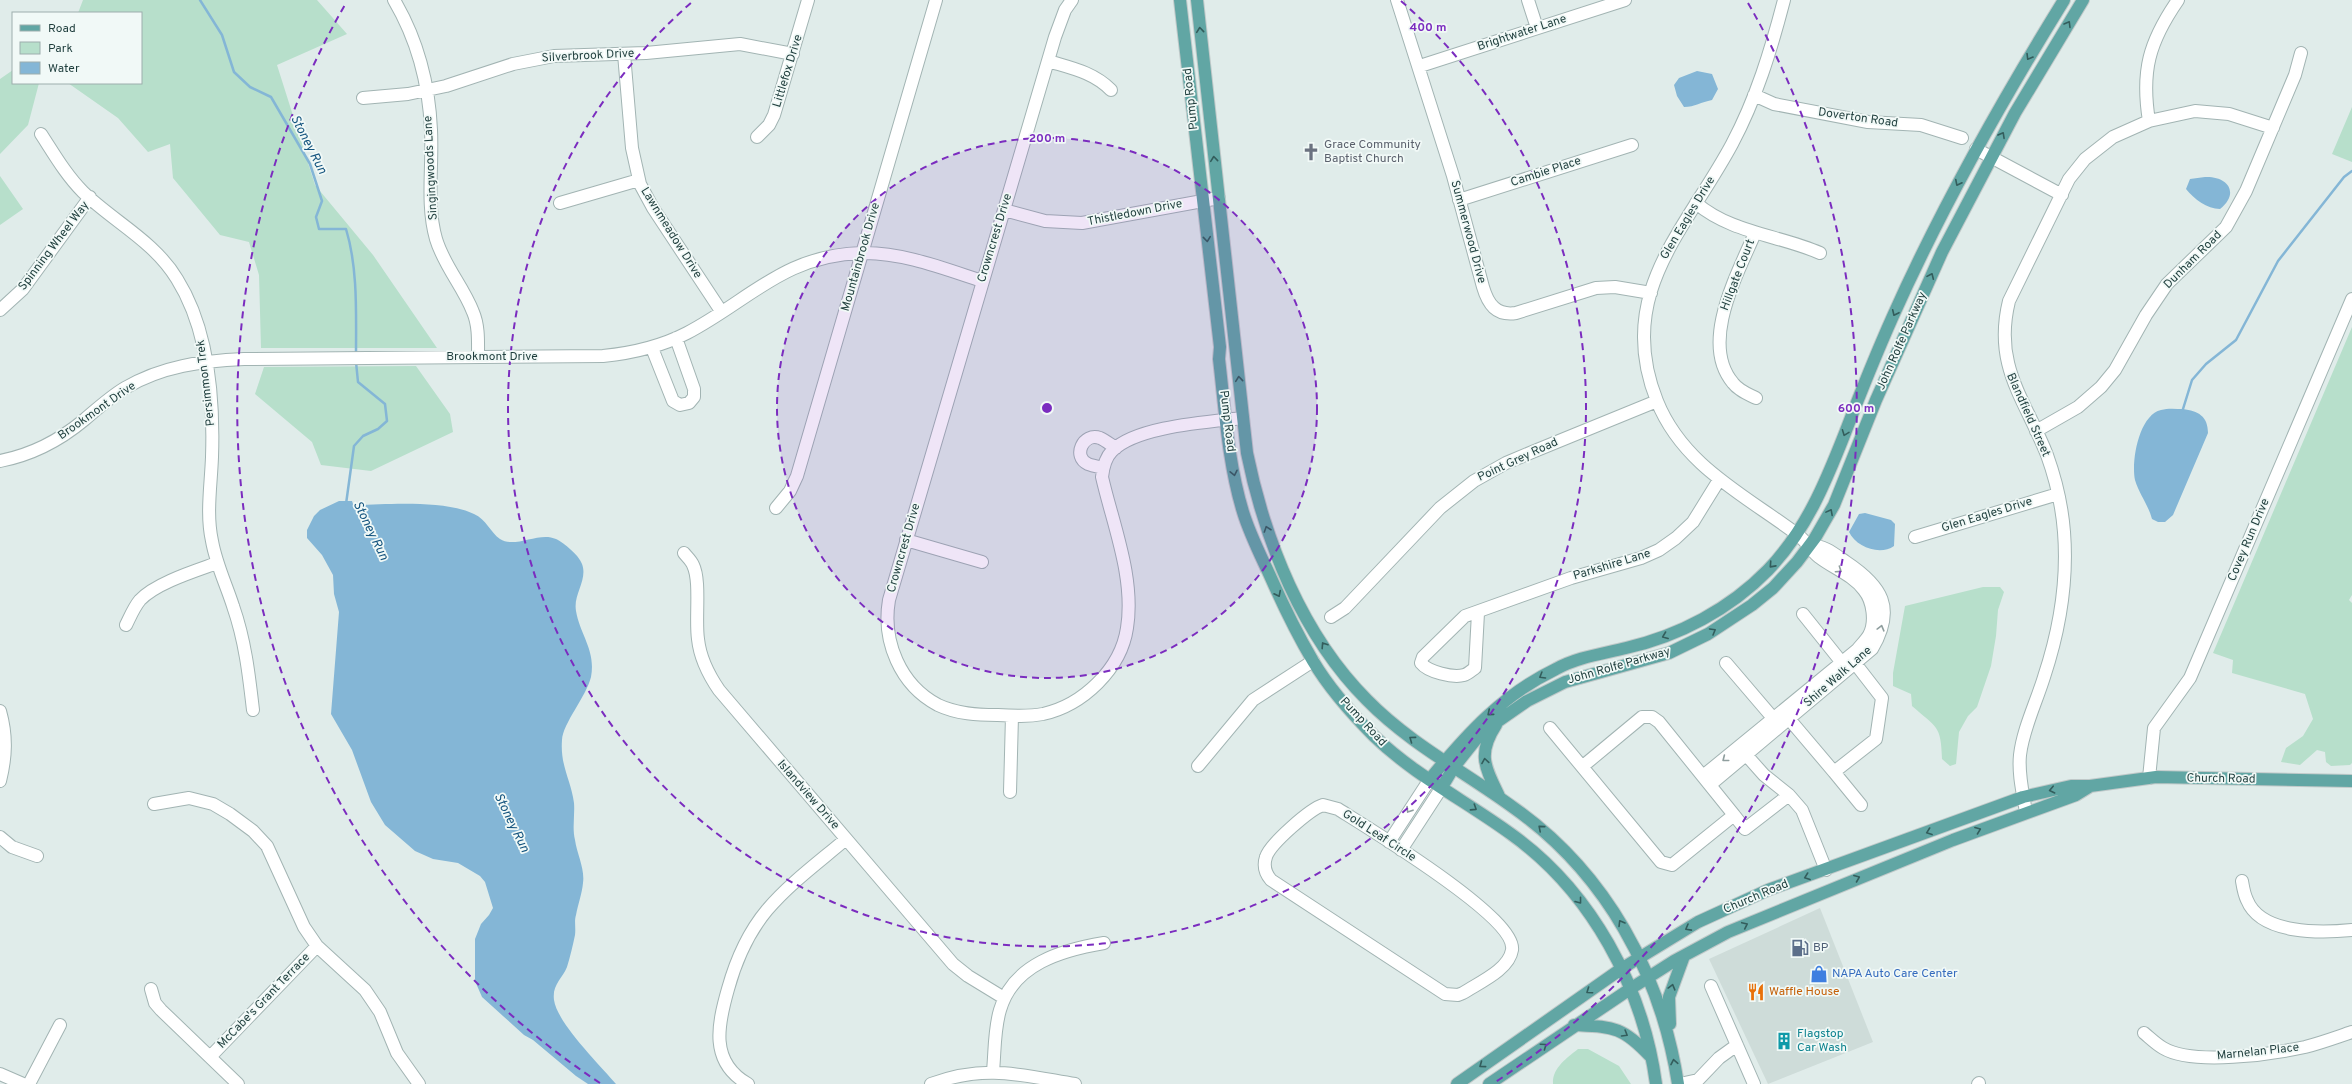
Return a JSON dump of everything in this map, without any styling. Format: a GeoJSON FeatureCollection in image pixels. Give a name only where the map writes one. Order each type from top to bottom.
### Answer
{"type":"FeatureCollection","features":[{"type":"Feature","properties":{"kind":"main road","name":"Pump Road"},"geometry":{"type":"LineString","coordinates":[[1180,0],[1220,347],[1219,359],[1226,420],[1233,470],[1243,513],[1274,585],[1313,661],[1338,695],[1375,737],[1391,751],[1442,787]]}},
{"type":"Feature","properties":{"kind":"main road","name":"Pump Road"},"geometry":{"type":"LineString","coordinates":[[1197,0],[1247,453],[1262,515],[1285,573],[1315,632],[1349,681],[1366,699],[1410,738],[1449,764]]}},
{"type":"Feature","properties":{"kind":"main road","name":"John Rolfe Parkway"},"geometry":{"type":"LineString","coordinates":[[1449,764],[1464,738],[1489,713],[1556,668],[1588,656],[1656,640],[1715,612],[1747,588],[1766,571],[1797,535],[1829,476],[1899,303],[1976,149],[2064,0]]}},
{"type":"Feature","properties":{"kind":"main road","name":"John Rolfe Parkway"},"geometry":{"type":"LineString","coordinates":[[1449,764],[1480,734],[1498,721],[1527,701],[1564,682],[1669,653],[1708,634],[1742,613],[1767,593],[1810,545],[1836,499],[1912,317],[1942,252],[1990,157],[2083,0]]}},
{"type":"Feature","properties":{"kind":"main road"},"geometry":{"type":"LineString","coordinates":[[1498,721],[1486,742],[1484,758],[1488,775],[1499,797]]}},
{"type":"Feature","properties":{"kind":"main road"},"geometry":{"type":"LineString","coordinates":[[1430,779],[1449,764]]}},
{"type":"Feature","properties":{"kind":"main road"},"geometry":{"type":"LineString","coordinates":[[1449,764],[1442,787],[1513,835],[1553,871],[1571,890],[1595,923],[1621,969],[1637,1005],[1652,1058],[1656,1084]]}},
{"type":"Feature","properties":{"kind":"main road"},"geometry":{"type":"LineString","coordinates":[[1449,764],[1499,797],[1545,832],[1586,874],[1620,920],[1649,977],[1670,1040],[1679,1084]]}},
{"type":"Feature","properties":{"kind":"main road","name":"Church Road"},"geometry":{"type":"LineString","coordinates":[[1457,1084],[1621,969],[1665,941],[1722,911],[1768,890],[2023,797],[2071,786],[2090,786],[2149,778],[2352,781]]}},
{"type":"Feature","properties":{"kind":"main road","name":"Church Road"},"geometry":{"type":"LineString","coordinates":[[1489,1084],[1574,1025],[1649,977],[1684,956],[1757,919],[2026,812],[2076,794],[2090,786]]}},
{"type":"Feature","properties":{"kind":"main road"},"geometry":{"type":"LineString","coordinates":[[1670,1040],[1670,997],[1684,956]]}},
{"type":"Feature","properties":{"kind":"main road"},"geometry":{"type":"LineString","coordinates":[[1574,1025],[1616,1029],[1638,1043],[1652,1058]]}},
{"type":"Feature","properties":{"kind":"street","name":"Singingwoods Lane"},"geometry":{"type":"LineString","coordinates":[[394,0],[410,31],[420,59],[426,91],[431,129],[432,218],[444,260],[473,312],[477,324],[478,357]]}},
{"type":"Feature","properties":{"kind":"street","name":"Littlefox Drive"},"geometry":{"type":"LineString","coordinates":[[757,137],[769,125],[774,115],[808,0]]}},
{"type":"Feature","properties":{"kind":"street","name":"Mountainbrook Drive"},"geometry":{"type":"LineString","coordinates":[[776,508],[790,491],[797,476],[936,0]]}},
{"type":"Feature","properties":{"kind":"street","name":"Crowncrest Drive"},"geometry":{"type":"LineString","coordinates":[[1072,0],[1059,23],[889,600],[887,624],[891,646],[903,672],[915,688],[938,705],[966,713],[1012,716],[1044,713],[1077,699],[1097,684],[1109,669],[1124,642],[1128,626],[1129,594],[1102,477],[1111,452],[1132,439],[1160,430],[1197,422],[1243,418]]}},
{"type":"Feature","properties":{"kind":"street","name":"Summerwood Drive"},"geometry":{"type":"LineString","coordinates":[[1397,0],[1420,66],[1487,300],[1498,311],[1516,313],[1606,287],[1651,293]]}},
{"type":"Feature","properties":{"kind":"street"},"geometry":{"type":"LineString","coordinates":[[1528,0],[1537,28]]}},
{"type":"Feature","properties":{"kind":"street","name":"Brightwater Lane"},"geometry":{"type":"LineString","coordinates":[[1420,66],[1625,0]]}},
{"type":"Feature","properties":{"kind":"street","name":"Glen Eagles Drive"},"geometry":{"type":"LineString","coordinates":[[1784,0],[1766,63],[1732,145],[1664,255],[1651,293],[1645,338],[1647,364],[1657,401],[1677,438],[1696,460],[1719,480],[1810,545]]}},
{"type":"Feature","properties":{"kind":"street"},"geometry":{"type":"LineString","coordinates":[[2149,121],[2145,89],[2149,53],[2161,27],[2178,0]]}},
{"type":"Feature","properties":{"kind":"street","name":"Silverbrook Drive"},"geometry":{"type":"LineString","coordinates":[[363,98],[426,91],[536,58],[624,54],[740,44],[793,54]]}},
{"type":"Feature","properties":{"kind":"street","name":"Dunham Road"},"geometry":{"type":"LineString","coordinates":[[2036,431],[2078,407],[2096,392],[2115,370],[2146,315],[2167,284],[2229,221],[2246,191],[2273,128],[2295,75],[2301,53]]}},
{"type":"Feature","properties":{"kind":"street","name":"Lawnmeadow Drive"},"geometry":{"type":"LineString","coordinates":[[624,54],[632,148],[639,180],[653,208],[721,311]]}},
{"type":"Feature","properties":{"kind":"street"},"geometry":{"type":"LineString","coordinates":[[1048,61],[1092,74],[1100,79],[1111,90]]}},
{"type":"Feature","properties":{"kind":"street","name":"Doverton Road"},"geometry":{"type":"LineString","coordinates":[[1754,95],[1774,104],[1868,122],[1921,125],[1962,138]]}},
{"type":"Feature","properties":{"kind":"street","name":"Blandfield Street"},"geometry":{"type":"LineString","coordinates":[[2026,812],[2019,766],[2022,744],[2056,639],[2065,586],[2064,530],[2058,494],[2047,456],[2009,372],[2005,356],[2004,322],[2014,287],[2070,179],[2081,164],[2100,147],[2119,134],[2149,121],[2179,114],[2207,111],[2229,114],[2273,128]]}},
{"type":"Feature","properties":{"kind":"street","name":"Persimmon Trek"},"geometry":{"type":"LineString","coordinates":[[42,134],[64,169],[90,198],[151,247],[176,277],[197,321],[212,409],[209,518],[217,563],[241,631],[250,678],[253,710]]}},
{"type":"Feature","properties":{"kind":"street","name":"Cambie Place"},"geometry":{"type":"LineString","coordinates":[[1459,200],[1632,145]]}},
{"type":"Feature","properties":{"kind":"street"},"geometry":{"type":"LineString","coordinates":[[1976,149],[2062,194]]}},
{"type":"Feature","properties":{"kind":"street"},"geometry":{"type":"LineString","coordinates":[[560,203],[639,180]]}},
{"type":"Feature","properties":{"kind":"street","name":"Spinning Wheel Way"},"geometry":{"type":"LineString","coordinates":[[0,310],[23,289],[90,198]]}},
{"type":"Feature","properties":{"kind":"street","name":"Thistledown Drive"},"geometry":{"type":"LineString","coordinates":[[1004,210],[1045,221],[1082,223],[1100,221],[1219,198]]}},
{"type":"Feature","properties":{"kind":"street"},"geometry":{"type":"LineString","coordinates":[[1696,203],[1712,216],[1755,233],[1803,246],[1820,253]]}},
{"type":"Feature","properties":{"kind":"street","name":"Hillgate Court"},"geometry":{"type":"LineString","coordinates":[[1755,233],[1725,306],[1720,342],[1724,365],[1730,378],[1737,387],[1756,398]]}},
{"type":"Feature","properties":{"kind":"street","name":"Brookmont Drive"},"geometry":{"type":"LineString","coordinates":[[0,461],[29,453],[50,443],[125,388],[175,367],[205,361],[346,358],[603,356],[652,348],[676,338],[768,280],[798,264],[821,258],[863,253],[900,257],[982,281]]}},
{"type":"Feature","properties":{"kind":"street","name":"Covey Run Drive"},"geometry":{"type":"LineString","coordinates":[[2149,778],[2151,744],[2154,728],[2190,678],[2352,299]]}},
{"type":"Feature","properties":{"kind":"street"},"geometry":{"type":"LineString","coordinates":[[652,348],[673,401],[680,405],[688,403],[694,397],[694,389],[676,338]]}},
{"type":"Feature","properties":{"kind":"street","name":"Point Grey Road"},"geometry":{"type":"LineString","coordinates":[[1331,617],[1345,608],[1440,508],[1474,481],[1506,463],[1657,401]]}},
{"type":"Feature","properties":{"kind":"street"},"geometry":{"type":"LineString","coordinates":[[1104,468],[1087,464],[1084,461],[1080,453],[1082,444],[1089,438],[1098,437],[1116,448]]}},
{"type":"Feature","properties":{"kind":"street","name":"Parkshire Lane"},"geometry":{"type":"LineString","coordinates":[[1478,613],[1475,668],[1466,674],[1456,676],[1426,669],[1420,663],[1423,657],[1459,620],[1571,578],[1641,558],[1659,550],[1676,538],[1693,522],[1719,480]]}},
{"type":"Feature","properties":{"kind":"street","name":"Glen Eagles Drive"},"geometry":{"type":"LineString","coordinates":[[1915,537],[2058,494]]}},
{"type":"Feature","properties":{"kind":"street"},"geometry":{"type":"LineString","coordinates":[[906,540],[982,562]]}},
{"type":"Feature","properties":{"kind":"street","name":"Shire Walk Lane"},"geometry":{"type":"LineString","coordinates":[[1706,780],[1782,719],[1848,663],[1870,634],[1873,617],[1871,604],[1865,590],[1817,556],[1810,545]]}},
{"type":"Feature","properties":{"kind":"street","name":"Islandview Drive"},"geometry":{"type":"LineString","coordinates":[[684,553],[693,565],[700,653],[711,678],[726,700],[953,964],[968,976],[1004,998]]}},
{"type":"Feature","properties":{"kind":"street"},"geometry":{"type":"LineString","coordinates":[[126,625],[138,602],[145,595],[191,573],[217,563]]}},
{"type":"Feature","properties":{"kind":"street"},"geometry":{"type":"LineString","coordinates":[[1803,614],[1882,698],[1876,739],[1834,772]]}},
{"type":"Feature","properties":{"kind":"street"},"geometry":{"type":"LineString","coordinates":[[1198,766],[1253,700],[1313,661]]}},
{"type":"Feature","properties":{"kind":"street"},"geometry":{"type":"LineString","coordinates":[[1726,663],[1834,772],[1861,805]]}},
{"type":"Feature","properties":{"kind":"street"},"geometry":{"type":"LineString","coordinates":[[0,711],[6,752],[0,781]]}},
{"type":"Feature","properties":{"kind":"street"},"geometry":{"type":"LineString","coordinates":[[1010,792],[1012,716]]}},
{"type":"Feature","properties":{"kind":"street"},"geometry":{"type":"LineString","coordinates":[[1583,766],[1642,718],[1652,717],[1659,722],[1745,829],[1789,795]]}},
{"type":"Feature","properties":{"kind":"street"},"geometry":{"type":"LineString","coordinates":[[1550,728],[1661,862],[1672,865],[1734,815]]}},
{"type":"Feature","properties":{"kind":"street"},"geometry":{"type":"LineString","coordinates":[[1742,751],[1764,775],[1789,795],[1802,810],[1826,870]]}},
{"type":"Feature","properties":{"kind":"street"},"geometry":{"type":"LineString","coordinates":[[1389,842],[1430,779]]}},
{"type":"Feature","properties":{"kind":"street"},"geometry":{"type":"LineString","coordinates":[[1401,850],[1442,787]]}},
{"type":"Feature","properties":{"kind":"street"},"geometry":{"type":"LineString","coordinates":[[154,804],[178,799],[200,800],[230,814],[253,831],[267,846],[304,927],[317,946],[365,990],[380,1012],[397,1053],[419,1084]]}},
{"type":"Feature","properties":{"kind":"street","name":"Gold Leaf Circle"},"geometry":{"type":"LineString","coordinates":[[1323,806],[1338,809],[1401,850],[1472,900],[1500,925],[1511,939],[1512,952],[1506,963],[1458,996],[1445,994],[1438,990],[1271,880],[1264,868],[1266,855],[1271,848],[1310,811],[1323,806]]}},
{"type":"Feature","properties":{"kind":"street"},"geometry":{"type":"LineString","coordinates":[[0,836],[12,847],[37,856]]}},
{"type":"Feature","properties":{"kind":"street"},"geometry":{"type":"LineString","coordinates":[[748,1084],[730,1068],[720,1047],[718,1037],[719,1018],[738,958],[749,936],[767,911],[783,894],[846,839]]}},
{"type":"Feature","properties":{"kind":"street"},"geometry":{"type":"LineString","coordinates":[[2242,882],[2247,900],[2252,908],[2275,923],[2312,932],[2352,930]]}},
{"type":"Feature","properties":{"kind":"street"},"geometry":{"type":"LineString","coordinates":[[993,1071],[995,1035],[999,1013],[1004,998],[1016,982],[1038,962],[1060,952],[1104,943]]}},
{"type":"Feature","properties":{"kind":"street","name":"McCabe's Grant Terrace"},"geometry":{"type":"LineString","coordinates":[[210,1057],[317,946]]}},
{"type":"Feature","properties":{"kind":"street"},"geometry":{"type":"LineString","coordinates":[[1712,986],[1754,1084]]}},
{"type":"Feature","properties":{"kind":"street"},"geometry":{"type":"LineString","coordinates":[[151,989],[155,1003],[161,1010],[238,1084]]}},
{"type":"Feature","properties":{"kind":"street"},"geometry":{"type":"LineString","coordinates":[[29,1084],[60,1025]]}},
{"type":"Feature","properties":{"kind":"street","name":"Marnelan Place"},"geometry":{"type":"LineString","coordinates":[[2144,1033],[2164,1049],[2172,1052],[2200,1057],[2221,1057],[2296,1049],[2352,1032]]}},
{"type":"Feature","properties":{"kind":"street"},"geometry":{"type":"LineString","coordinates":[[1679,1084],[1698,1080],[1719,1058],[1737,1045]]}},
{"type":"Feature","properties":{"kind":"street"},"geometry":{"type":"LineString","coordinates":[[931,1084],[962,1074],[993,1071],[1075,1084]]}},
{"type":"Feature","properties":{"kind":"street"},"geometry":{"type":"LineString","coordinates":[[0,1074],[23,1084]]}},
{"type":"Feature","properties":{"kind":"shaded area"},"geometry":{"type":"Polygon","coordinates":[[[1820,908],[1873,1042],[1768,1084],[1709,959],[1820,908]]]}},
{"type":"Feature","properties":{"kind":"green space"},"geometry":{"type":"Polygon","coordinates":[[[83,0],[317,0],[347,34],[277,65],[315,185],[373,255],[437,348],[261,348],[259,275],[249,242],[220,235],[173,178],[170,144],[148,152],[118,118],[69,84],[142,84],[142,12],[78,12],[83,0]]]}},
{"type":"Feature","properties":{"kind":"green space"},"geometry":{"type":"Polygon","coordinates":[[[12,71],[12,84],[39,84],[28,125],[0,154],[0,79],[12,71]]]}},
{"type":"Feature","properties":{"kind":"green space"},"geometry":{"type":"Polygon","coordinates":[[[2352,107],[2352,162],[2332,154],[2352,107]]]}},
{"type":"Feature","properties":{"kind":"green space"},"geometry":{"type":"Polygon","coordinates":[[[0,176],[23,209],[0,225],[0,176]]]}},
{"type":"Feature","properties":{"kind":"green space"},"geometry":{"type":"Polygon","coordinates":[[[2352,327],[2352,595],[2349,600],[2352,603],[2352,763],[2350,765],[2331,766],[2326,762],[2325,752],[2317,750],[2300,765],[2281,762],[2286,748],[2303,736],[2313,719],[2305,694],[2232,673],[2233,660],[2213,653],[2352,327]]]}},
{"type":"Feature","properties":{"kind":"green space"},"geometry":{"type":"Polygon","coordinates":[[[416,366],[450,414],[453,432],[371,471],[321,465],[312,442],[255,394],[264,367],[416,366]]]}},
{"type":"Feature","properties":{"kind":"green space"},"geometry":{"type":"Polygon","coordinates":[[[1983,587],[2000,587],[2004,592],[1998,610],[1996,636],[1991,666],[1977,707],[1968,716],[1959,732],[1956,764],[1950,766],[1942,759],[1939,733],[1936,728],[1912,706],[1911,694],[1893,686],[1893,673],[1905,606],[1983,587]]]}},
{"type":"Feature","properties":{"kind":"green space"},"geometry":{"type":"Polygon","coordinates":[[[1578,1049],[1588,1049],[1619,1066],[1631,1084],[1553,1084],[1553,1078],[1558,1068],[1578,1049]]]}},
{"type":"Feature","properties":{"kind":"water"},"geometry":{"type":"Polygon","coordinates":[[[1697,71],[1712,74],[1718,89],[1712,100],[1684,107],[1677,96],[1674,85],[1679,78],[1697,71]]]}},
{"type":"Feature","properties":{"kind":"water"},"geometry":{"type":"Polygon","coordinates":[[[2205,177],[2220,179],[2229,187],[2229,197],[2220,209],[2215,209],[2201,203],[2186,189],[2190,179],[2205,177]]]}},
{"type":"Feature","properties":{"kind":"water"},"geometry":{"type":"Polygon","coordinates":[[[2164,409],[2183,409],[2193,411],[2201,415],[2208,427],[2208,433],[2173,515],[2165,522],[2158,522],[2152,519],[2135,480],[2134,462],[2138,440],[2147,420],[2153,414],[2164,409]]]}},
{"type":"Feature","properties":{"kind":"water"},"geometry":{"type":"Polygon","coordinates":[[[339,501],[352,501],[353,504],[357,505],[433,505],[462,510],[478,516],[500,539],[506,542],[542,537],[556,539],[575,553],[582,564],[583,576],[577,599],[576,611],[590,651],[592,667],[591,677],[563,733],[562,749],[564,765],[573,795],[574,835],[582,867],[583,883],[575,917],[575,935],[567,967],[554,990],[554,1000],[557,1009],[571,1032],[616,1084],[588,1084],[576,1076],[533,1040],[524,1035],[482,997],[475,981],[475,939],[481,924],[493,908],[485,882],[480,876],[458,863],[433,859],[415,851],[385,825],[371,802],[352,750],[331,714],[339,612],[334,594],[333,575],[322,555],[307,538],[307,530],[314,516],[320,510],[339,501]]]}},
{"type":"Feature","properties":{"kind":"water"},"geometry":{"type":"Polygon","coordinates":[[[1865,513],[1891,520],[1895,524],[1894,546],[1888,549],[1875,550],[1863,546],[1852,537],[1849,532],[1859,514],[1865,513]]]}},
{"type":"Feature","properties":{"kind":"waterway","name":"Stoney Run"},"geometry":{"type":"LineString","coordinates":[[200,0],[222,35],[234,72],[250,87],[271,97],[310,164],[322,201],[316,217],[319,229],[346,229],[353,259],[356,307],[356,355]]}},
{"type":"Feature","properties":{"kind":"waterway"},"geometry":{"type":"LineString","coordinates":[[2183,409],[2192,380],[2206,364],[2236,340],[2278,261],[2344,177],[2352,171]]}},
{"type":"Feature","properties":{"kind":"waterway","name":"Stoney Run"},"geometry":{"type":"LineString","coordinates":[[346,504],[354,446],[363,436],[378,429],[387,421],[385,404],[358,382],[356,362]]}},
{"type":"Feature","properties":{"kind":"place","name":"Grace Community Baptist Church"},"geometry":{"type":"Point","coordinates":[1311,152]}},
{"type":"Feature","properties":{"kind":"place","name":"BP"},"geometry":{"type":"Point","coordinates":[1800,948]}},
{"type":"Feature","properties":{"kind":"place","name":"NAPA Auto Care Center"},"geometry":{"type":"Point","coordinates":[1819,974]}},
{"type":"Feature","properties":{"kind":"place","name":"Waffle House"},"geometry":{"type":"Point","coordinates":[1756,992]}},
{"type":"Feature","properties":{"kind":"place","name":"Flagstop Car Wash"},"geometry":{"type":"Point","coordinates":[1784,1041]}}]}
